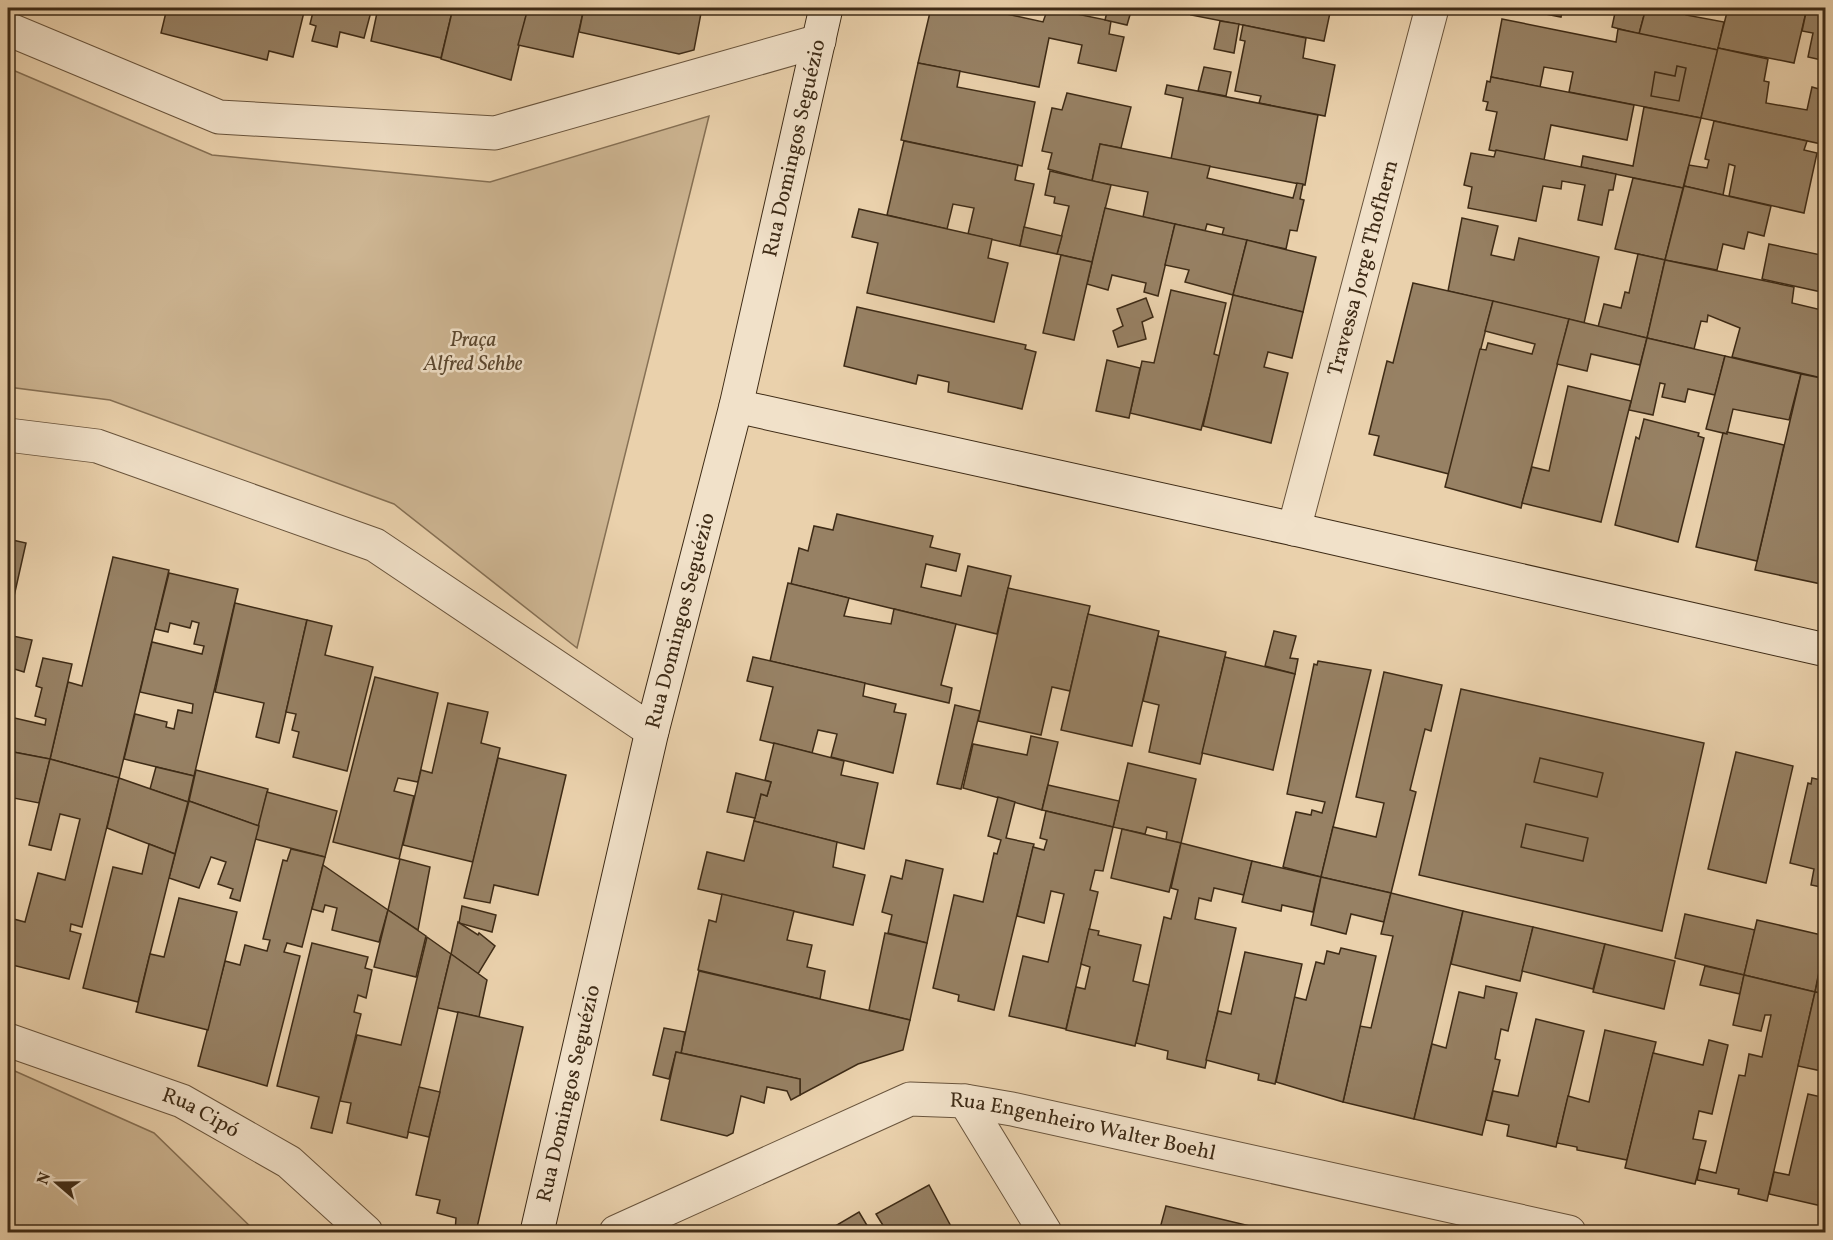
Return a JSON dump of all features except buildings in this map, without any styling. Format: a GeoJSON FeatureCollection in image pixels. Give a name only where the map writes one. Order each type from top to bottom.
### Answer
{"type":"FeatureCollection","features":[{"type":"Feature","properties":{"kind":"street","name":"Rua Domingos Seguézio"},"geometry":{"type":"LineString","coordinates":[[537,1233],[652,731],[736,406],[826,8]]}},
{"type":"Feature","properties":{"kind":"street","name":"Travessa Jorge Thofhern"},"geometry":{"type":"LineString","coordinates":[[1294,529],[1432,8]]}},
{"type":"Feature","properties":{"kind":"street"},"geometry":{"type":"LineString","coordinates":[[8,29],[219,117],[495,133],[819,41]]}},
{"type":"Feature","properties":{"kind":"street"},"geometry":{"type":"LineString","coordinates":[[736,406],[1294,529],[1826,650]]}},
{"type":"Feature","properties":{"kind":"street"},"geometry":{"type":"LineString","coordinates":[[8,435],[97,446],[375,545],[652,731]]}},
{"type":"Feature","properties":{"kind":"street","name":"Rua Cipó"},"geometry":{"type":"LineString","coordinates":[[8,1040],[182,1101],[289,1162],[366,1233]]}},
{"type":"Feature","properties":{"kind":"street","name":"Rua Engenheiro Walter Boehl"},"geometry":{"type":"LineString","coordinates":[[616,1233],[910,1099],[964,1101],[1012,1109],[1569,1233]]}},
{"type":"Feature","properties":{"kind":"street"},"geometry":{"type":"LineString","coordinates":[[964,1101],[1045,1233]]}},
{"type":"Feature","properties":{"kind":"green space","name":"Praça Alfred Sehbe"},"geometry":{"type":"Polygon","coordinates":[[[8,68],[212,155],[490,182],[709,116],[577,648],[394,504],[110,400],[8,387],[8,68]]]}},
{"type":"Feature","properties":{"kind":"green space"},"geometry":{"type":"Polygon","coordinates":[[[8,1068],[154,1133],[256,1232],[8,1232],[8,1068]]]}}]}
